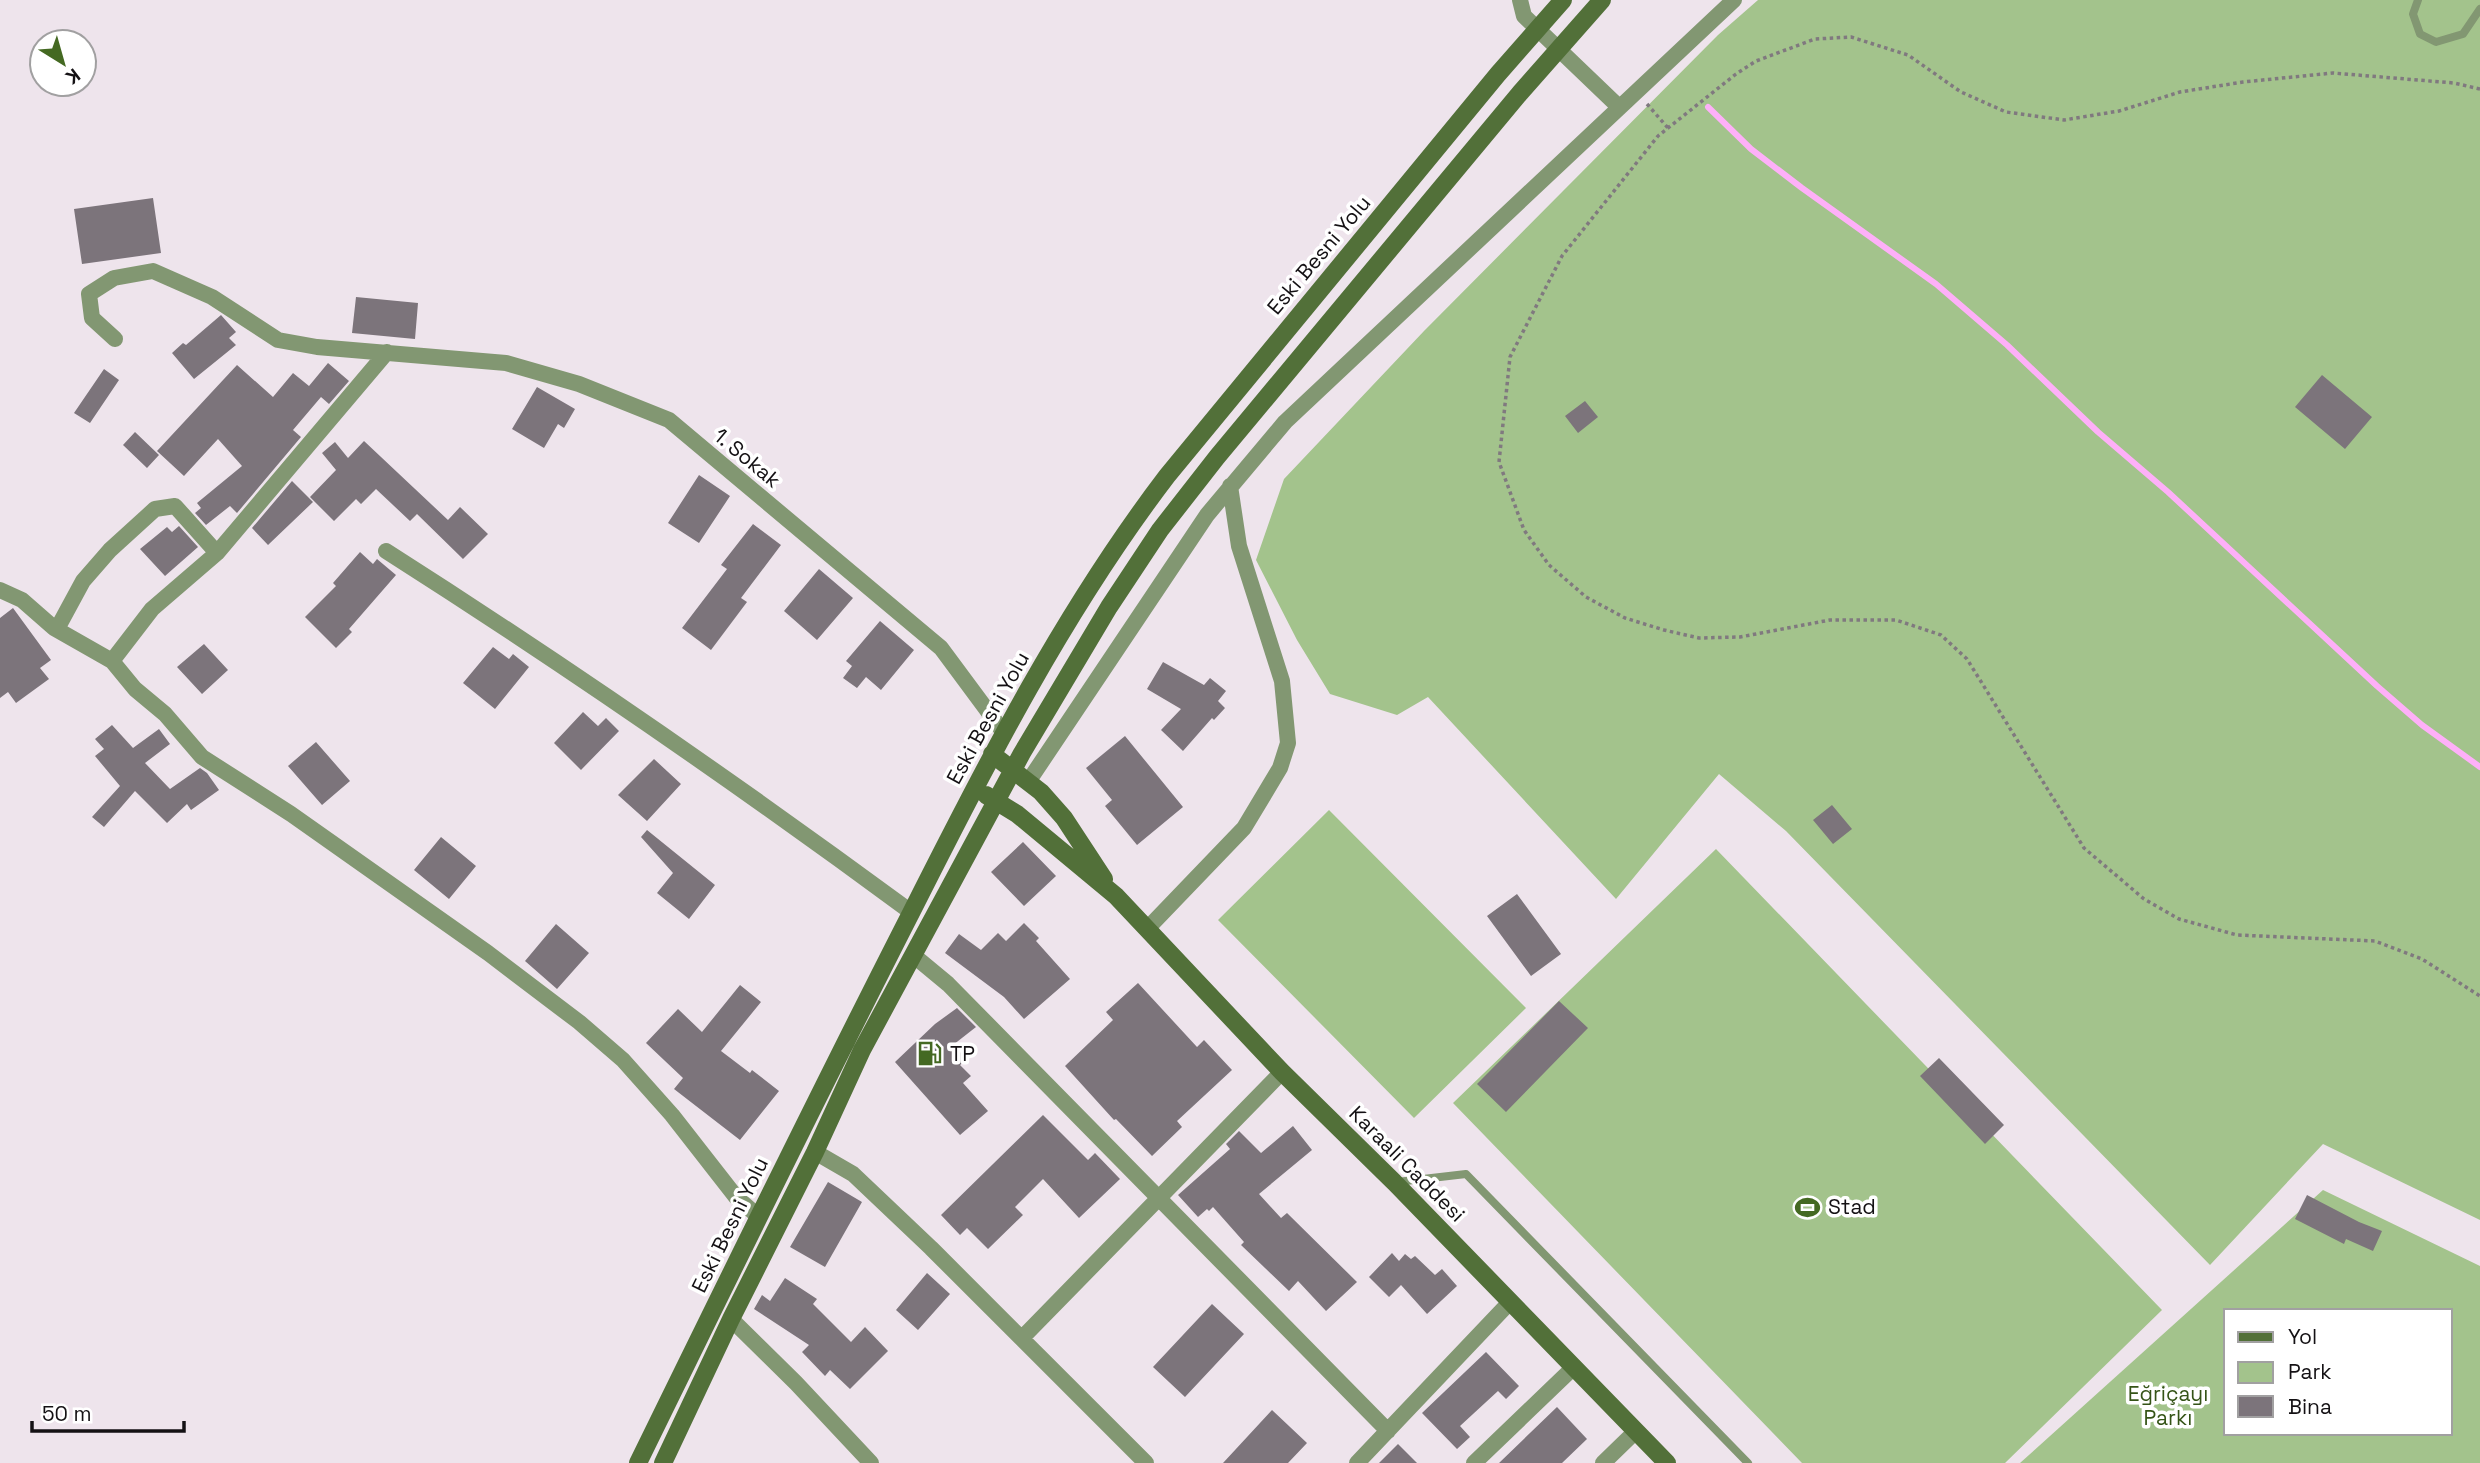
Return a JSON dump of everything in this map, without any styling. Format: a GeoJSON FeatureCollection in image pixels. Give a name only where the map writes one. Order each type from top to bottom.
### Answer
{"type":"FeatureCollection","features":[{"type":"Feature","properties":{"kind":"main road","name":"Eski Besni Yolu"},"geometry":{"type":"LineString","coordinates":[[638,1463],[974,788],[1085,592],[1138,514],[1197,439],[1563,0]]}},
{"type":"Feature","properties":{"kind":"main road","name":"Eski Besni Yolu"},"geometry":{"type":"LineString","coordinates":[[663,1463],[862,1050],[1013,770],[1109,607],[1160,530],[1217,457],[1520,93],[1602,0]]}},
{"type":"Feature","properties":{"kind":"main road"},"geometry":{"type":"LineString","coordinates":[[992,754],[1041,792],[1064,818],[1116,896]]}},
{"type":"Feature","properties":{"kind":"main road"},"geometry":{"type":"LineString","coordinates":[[974,788],[1017,814],[1116,896]]}},
{"type":"Feature","properties":{"kind":"main road","name":"Karaali Caddesi"},"geometry":{"type":"LineString","coordinates":[[1116,896],[1282,1072],[1394,1182],[1667,1463]]}},
{"type":"Feature","properties":{"kind":"street"},"geometry":{"type":"LineString","coordinates":[[1520,0],[1524,16],[1619,107]]}},
{"type":"Feature","properties":{"kind":"street"},"geometry":{"type":"LineString","coordinates":[[1028,782],[1207,515],[1285,422],[1734,0]]}},
{"type":"Feature","properties":{"kind":"street","name":"1. Sokak"},"geometry":{"type":"LineString","coordinates":[[115,339],[92,318],[89,294],[114,278],[153,271],[212,297],[278,340],[317,347],[506,363],[579,384],[669,420],[941,648],[1004,733]]}},
{"type":"Feature","properties":{"kind":"street"},"geometry":{"type":"LineString","coordinates":[[112,662],[152,609],[217,553],[387,352]]}},
{"type":"Feature","properties":{"kind":"street"},"geometry":{"type":"LineString","coordinates":[[1147,929],[1244,828],[1280,768],[1288,743],[1282,681],[1239,546],[1230,486]]}},
{"type":"Feature","properties":{"kind":"street"},"geometry":{"type":"LineString","coordinates":[[57,629],[83,581],[110,550],[155,509],[175,506],[217,553]]}},
{"type":"Feature","properties":{"kind":"street"},"geometry":{"type":"LineString","coordinates":[[386,551],[493,619],[707,764],[911,912]]}},
{"type":"Feature","properties":{"kind":"street"},"geometry":{"type":"LineString","coordinates":[[0,590],[22,600],[57,629],[112,662],[202,757],[291,814],[488,953],[579,1022],[623,1060],[672,1115],[736,1198],[759,1217]]}},
{"type":"Feature","properties":{"kind":"street"},"geometry":{"type":"LineString","coordinates":[[913,955],[948,984],[1388,1431]]}},
{"type":"Feature","properties":{"kind":"street"},"geometry":{"type":"LineString","coordinates":[[1022,1338],[1282,1072]]}},
{"type":"Feature","properties":{"kind":"street"},"geometry":{"type":"LineString","coordinates":[[815,1152],[853,1174],[1146,1463]]}},
{"type":"Feature","properties":{"kind":"street"},"geometry":{"type":"LineString","coordinates":[[1357,1463],[1510,1302]]}},
{"type":"Feature","properties":{"kind":"street"},"geometry":{"type":"LineString","coordinates":[[731,1319],[872,1463]]}},
{"type":"Feature","properties":{"kind":"street"},"geometry":{"type":"LineString","coordinates":[[1474,1463],[1574,1367]]}},
{"type":"Feature","properties":{"kind":"street"},"geometry":{"type":"LineString","coordinates":[[1603,1463],[1636,1431]]}},
{"type":"Feature","properties":{"kind":"lane"},"geometry":{"type":"LineString","coordinates":[[2418,0],[2413,14],[2420,34],[2436,42],[2463,34],[2480,9]]}},
{"type":"Feature","properties":{"kind":"lane"},"geometry":{"type":"LineString","coordinates":[[1394,1182],[1466,1174],[1748,1463]]}},
{"type":"Feature","properties":{"kind":"path"},"geometry":{"type":"LineString","coordinates":[[2480,89],[2454,83],[2333,73],[2243,82],[2180,92],[2119,111],[2064,120],[2006,112],[1961,92],[1908,55],[1851,37],[1815,39],[1756,61],[1658,136],[1562,256],[1510,358],[1499,462],[1524,530],[1549,565],[1586,597],[1625,618],[1699,638],[1740,638],[1830,620],[1896,620],[1941,635],[1967,659],[2084,848],[2144,899],[2179,919],[2236,935],[2375,941],[2423,959],[2480,996]]}},
{"type":"Feature","properties":{"kind":"path"},"geometry":{"type":"LineString","coordinates":[[1636,92],[1668,128]]}},
{"type":"Feature","properties":{"kind":"green space"},"geometry":{"type":"Polygon","coordinates":[[[1758,0],[2480,0],[2480,1220],[2323,1144],[2210,1265],[1786,831],[1719,774],[1616,899],[1428,697],[1397,715],[1330,694],[1297,640],[1256,560],[1284,479],[1424,331],[1718,35],[1758,0]]]}},
{"type":"Feature","properties":{"kind":"green space"},"geometry":{"type":"Polygon","coordinates":[[[1329,810],[1526,1008],[1414,1118],[1218,920],[1329,810]]]}},
{"type":"Feature","properties":{"kind":"green space","name":"Stad"},"geometry":{"type":"Polygon","coordinates":[[[1716,849],[2162,1310],[2005,1463],[1802,1463],[1453,1103],[1716,849]]]}},
{"type":"Feature","properties":{"kind":"green space","name":"Eğriçayı Parkı"},"geometry":{"type":"Polygon","coordinates":[[[2323,1190],[2480,1266],[2480,1463],[2020,1463],[2323,1190]]]}},
{"type":"Feature","properties":{"kind":"building"},"geometry":{"type":"Polygon","coordinates":[[[153,198],[161,253],[82,264],[74,209],[153,198]]]}},
{"type":"Feature","properties":{"kind":"building"},"geometry":{"type":"Polygon","coordinates":[[[356,297],[418,303],[415,339],[352,333],[356,297]]]}},
{"type":"Feature","properties":{"kind":"building"},"geometry":{"type":"Polygon","coordinates":[[[221,315],[236,332],[229,338],[236,345],[194,379],[172,353],[183,343],[186,345],[221,315]]]}},
{"type":"Feature","properties":{"kind":"building"},"geometry":{"type":"Polygon","coordinates":[[[328,363],[349,381],[329,404],[321,397],[293,430],[301,437],[237,513],[230,506],[206,525],[195,513],[201,508],[197,503],[242,466],[218,439],[184,476],[157,451],[237,365],[273,397],[293,373],[309,386],[328,363]]]}},
{"type":"Feature","properties":{"kind":"building"},"geometry":{"type":"Polygon","coordinates":[[[104,369],[119,380],[90,423],[74,413],[104,369]]]}},
{"type":"Feature","properties":{"kind":"building"},"geometry":{"type":"Polygon","coordinates":[[[2322,375],[2372,417],[2345,449],[2295,407],[2322,375]]]}},
{"type":"Feature","properties":{"kind":"building"},"geometry":{"type":"Polygon","coordinates":[[[537,387],[575,409],[564,428],[558,424],[544,448],[512,429],[537,387]]]}},
{"type":"Feature","properties":{"kind":"building"},"geometry":{"type":"Polygon","coordinates":[[[1585,401],[1598,417],[1578,433],[1565,416],[1585,401]]]}},
{"type":"Feature","properties":{"kind":"building"},"geometry":{"type":"Polygon","coordinates":[[[135,432],[159,455],[147,468],[123,445],[135,432]]]}},
{"type":"Feature","properties":{"kind":"building"},"geometry":{"type":"Polygon","coordinates":[[[364,441],[448,520],[460,507],[488,534],[463,559],[417,514],[410,521],[376,489],[361,504],[356,499],[334,521],[310,497],[336,470],[322,453],[335,442],[348,458],[364,441]]]}},
{"type":"Feature","properties":{"kind":"building"},"geometry":{"type":"Polygon","coordinates":[[[699,475],[730,496],[699,543],[668,523],[699,475]]]}},
{"type":"Feature","properties":{"kind":"building"},"geometry":{"type":"Polygon","coordinates":[[[292,481],[313,502],[268,545],[252,528],[292,481]]]}},
{"type":"Feature","properties":{"kind":"building"},"geometry":{"type":"Polygon","coordinates":[[[753,524],[781,545],[741,598],[747,602],[711,650],[682,628],[727,569],[721,565],[753,524]]]}},
{"type":"Feature","properties":{"kind":"building"},"geometry":{"type":"Polygon","coordinates":[[[179,526],[198,547],[165,576],[140,549],[167,527],[172,532],[179,526]]]}},
{"type":"Feature","properties":{"kind":"building"},"geometry":{"type":"Polygon","coordinates":[[[360,552],[373,564],[377,559],[396,575],[349,629],[352,632],[336,648],[305,617],[336,586],[333,583],[360,552]]]}},
{"type":"Feature","properties":{"kind":"building"},"geometry":{"type":"Polygon","coordinates":[[[819,569],[853,598],[817,640],[784,611],[819,569]]]}},
{"type":"Feature","properties":{"kind":"building"},"geometry":{"type":"Polygon","coordinates":[[[13,608],[51,660],[40,668],[49,679],[16,703],[8,692],[0,698],[0,618],[13,608]]]}},
{"type":"Feature","properties":{"kind":"building"},"geometry":{"type":"Polygon","coordinates":[[[880,621],[914,650],[881,690],[866,677],[857,688],[843,678],[852,666],[846,661],[880,621]]]}},
{"type":"Feature","properties":{"kind":"building"},"geometry":{"type":"Polygon","coordinates":[[[204,644],[228,670],[202,694],[177,667],[204,644]]]}},
{"type":"Feature","properties":{"kind":"building"},"geometry":{"type":"Polygon","coordinates":[[[493,647],[509,659],[513,654],[529,667],[495,709],[463,683],[493,647]]]}},
{"type":"Feature","properties":{"kind":"building"},"geometry":{"type":"Polygon","coordinates":[[[1163,662],[1204,685],[1210,678],[1226,691],[1218,701],[1225,708],[1214,720],[1212,718],[1183,751],[1161,730],[1181,709],[1147,689],[1163,662]]]}},
{"type":"Feature","properties":{"kind":"building"},"geometry":{"type":"Polygon","coordinates":[[[583,712],[598,726],[606,718],[619,731],[581,770],[554,743],[583,712]]]}},
{"type":"Feature","properties":{"kind":"building"},"geometry":{"type":"Polygon","coordinates":[[[112,725],[133,748],[159,729],[170,744],[145,763],[170,789],[200,768],[219,790],[191,810],[187,804],[167,823],[135,791],[104,827],[92,817],[120,786],[95,756],[104,749],[95,739],[112,725]]]}},
{"type":"Feature","properties":{"kind":"building"},"geometry":{"type":"Polygon","coordinates":[[[1125,736],[1183,807],[1137,845],[1105,806],[1112,800],[1086,768],[1125,736]]]}},
{"type":"Feature","properties":{"kind":"building"},"geometry":{"type":"Polygon","coordinates":[[[316,742],[350,781],[322,805],[288,766],[316,742]]]}},
{"type":"Feature","properties":{"kind":"building"},"geometry":{"type":"Polygon","coordinates":[[[654,759],[681,784],[647,821],[618,795],[654,759]]]}},
{"type":"Feature","properties":{"kind":"building"},"geometry":{"type":"Polygon","coordinates":[[[1832,805],[1852,829],[1833,844],[1813,820],[1832,805]]]}},
{"type":"Feature","properties":{"kind":"building"},"geometry":{"type":"Polygon","coordinates":[[[647,830],[715,885],[689,919],[657,893],[673,873],[641,837],[647,830]]]}},
{"type":"Feature","properties":{"kind":"building"},"geometry":{"type":"Polygon","coordinates":[[[441,837],[476,866],[449,899],[414,870],[441,837]]]}},
{"type":"Feature","properties":{"kind":"building"},"geometry":{"type":"Polygon","coordinates":[[[1023,842],[1056,876],[1024,906],[991,872],[1023,842]]]}},
{"type":"Feature","properties":{"kind":"building"},"geometry":{"type":"Polygon","coordinates":[[[1517,894],[1561,954],[1531,976],[1487,916],[1517,894]]]}},
{"type":"Feature","properties":{"kind":"building"},"geometry":{"type":"Polygon","coordinates":[[[1024,923],[1039,938],[1036,941],[1070,979],[1024,1019],[1004,997],[945,953],[959,934],[981,950],[998,933],[1006,941],[1024,923]]]}},
{"type":"Feature","properties":{"kind":"building"},"geometry":{"type":"Polygon","coordinates":[[[556,924],[589,953],[557,989],[525,961],[556,924]]]}},
{"type":"Feature","properties":{"kind":"building"},"geometry":{"type":"Polygon","coordinates":[[[1138,983],[1197,1047],[1204,1040],[1232,1070],[1177,1121],[1182,1127],[1152,1156],[1116,1119],[1114,1120],[1065,1066],[1113,1020],[1106,1012],[1138,983]]]}},
{"type":"Feature","properties":{"kind":"building"},"geometry":{"type":"Polygon","coordinates":[[[740,985],[761,1002],[721,1051],[779,1091],[740,1140],[674,1089],[683,1078],[646,1043],[678,1009],[702,1032],[740,985]]]}},
{"type":"Feature","properties":{"kind":"building"},"geometry":{"type":"Polygon","coordinates":[[[1559,1001],[1588,1028],[1506,1112],[1477,1084],[1559,1001]]]}},
{"type":"Feature","properties":{"kind":"building"},"geometry":{"type":"Polygon","coordinates":[[[957,1008],[976,1027],[953,1045],[967,1059],[960,1065],[971,1076],[963,1083],[988,1111],[960,1135],[895,1062],[935,1024],[957,1008]]]}},
{"type":"Feature","properties":{"kind":"building"},"geometry":{"type":"Polygon","coordinates":[[[1939,1058],[2004,1125],[1985,1144],[1920,1076],[1939,1058]]]}},
{"type":"Feature","properties":{"kind":"building"},"geometry":{"type":"Polygon","coordinates":[[[1043,1115],[1088,1160],[1095,1153],[1120,1179],[1079,1218],[1043,1179],[1015,1207],[1023,1215],[988,1249],[967,1228],[960,1235],[941,1215],[1043,1115]]]}},
{"type":"Feature","properties":{"kind":"building"},"geometry":{"type":"Polygon","coordinates":[[[1293,1126],[1312,1150],[1259,1194],[1281,1218],[1287,1213],[1357,1282],[1326,1311],[1298,1281],[1289,1291],[1241,1245],[1244,1242],[1213,1207],[1198,1217],[1178,1195],[1230,1149],[1226,1144],[1239,1131],[1261,1153],[1293,1126]]]}},
{"type":"Feature","properties":{"kind":"building"},"geometry":{"type":"Polygon","coordinates":[[[828,1182],[862,1202],[825,1267],[790,1247],[828,1182]]]}},
{"type":"Feature","properties":{"kind":"building"},"geometry":{"type":"Polygon","coordinates":[[[2307,1195],[2382,1231],[2373,1251],[2346,1239],[2344,1244],[2295,1219],[2307,1195]]]}},
{"type":"Feature","properties":{"kind":"building"},"geometry":{"type":"Polygon","coordinates":[[[1392,1253],[1399,1261],[1405,1254],[1411,1259],[1415,1256],[1435,1275],[1442,1269],[1457,1286],[1427,1314],[1401,1285],[1389,1297],[1369,1277],[1392,1253]]]}},
{"type":"Feature","properties":{"kind":"building"},"geometry":{"type":"Polygon","coordinates":[[[927,1273],[950,1294],[918,1330],[896,1310],[927,1273]]]}},
{"type":"Feature","properties":{"kind":"building"},"geometry":{"type":"Polygon","coordinates":[[[785,1278],[817,1299],[813,1304],[851,1342],[865,1327],[888,1351],[850,1389],[830,1370],[825,1376],[802,1352],[809,1345],[754,1309],[762,1295],[770,1301],[785,1278]]]}},
{"type":"Feature","properties":{"kind":"building"},"geometry":{"type":"Polygon","coordinates":[[[1212,1304],[1244,1334],[1185,1397],[1153,1367],[1212,1304]]]}},
{"type":"Feature","properties":{"kind":"building"},"geometry":{"type":"Polygon","coordinates":[[[1486,1352],[1519,1386],[1506,1399],[1498,1391],[1460,1426],[1470,1437],[1457,1449],[1422,1413],[1486,1352]]]}},
{"type":"Feature","properties":{"kind":"building"},"geometry":{"type":"Polygon","coordinates":[[[1557,1407],[1587,1439],[1562,1463],[1499,1463],[1557,1407]]]}},
{"type":"Feature","properties":{"kind":"building"},"geometry":{"type":"Polygon","coordinates":[[[1272,1410],[1307,1443],[1288,1463],[1223,1463],[1272,1410]]]}},
{"type":"Feature","properties":{"kind":"building"},"geometry":{"type":"Polygon","coordinates":[[[1398,1444],[1417,1463],[1379,1463],[1398,1444]]]}},
{"type":"Feature","properties":{"kind":"waterway"},"geometry":{"type":"LineString","coordinates":[[1708,107],[1751,149],[1936,284],[2007,345],[2098,432],[2168,492],[2377,686],[2422,725],[2480,767]]}},
{"type":"Feature","properties":{"kind":"place","name":"TP"},"geometry":{"type":"Point","coordinates":[930,1054]}},
{"type":"Feature","properties":{"kind":"place","name":"Stad"},"geometry":{"type":"Point","coordinates":[1808,1207]}}]}
